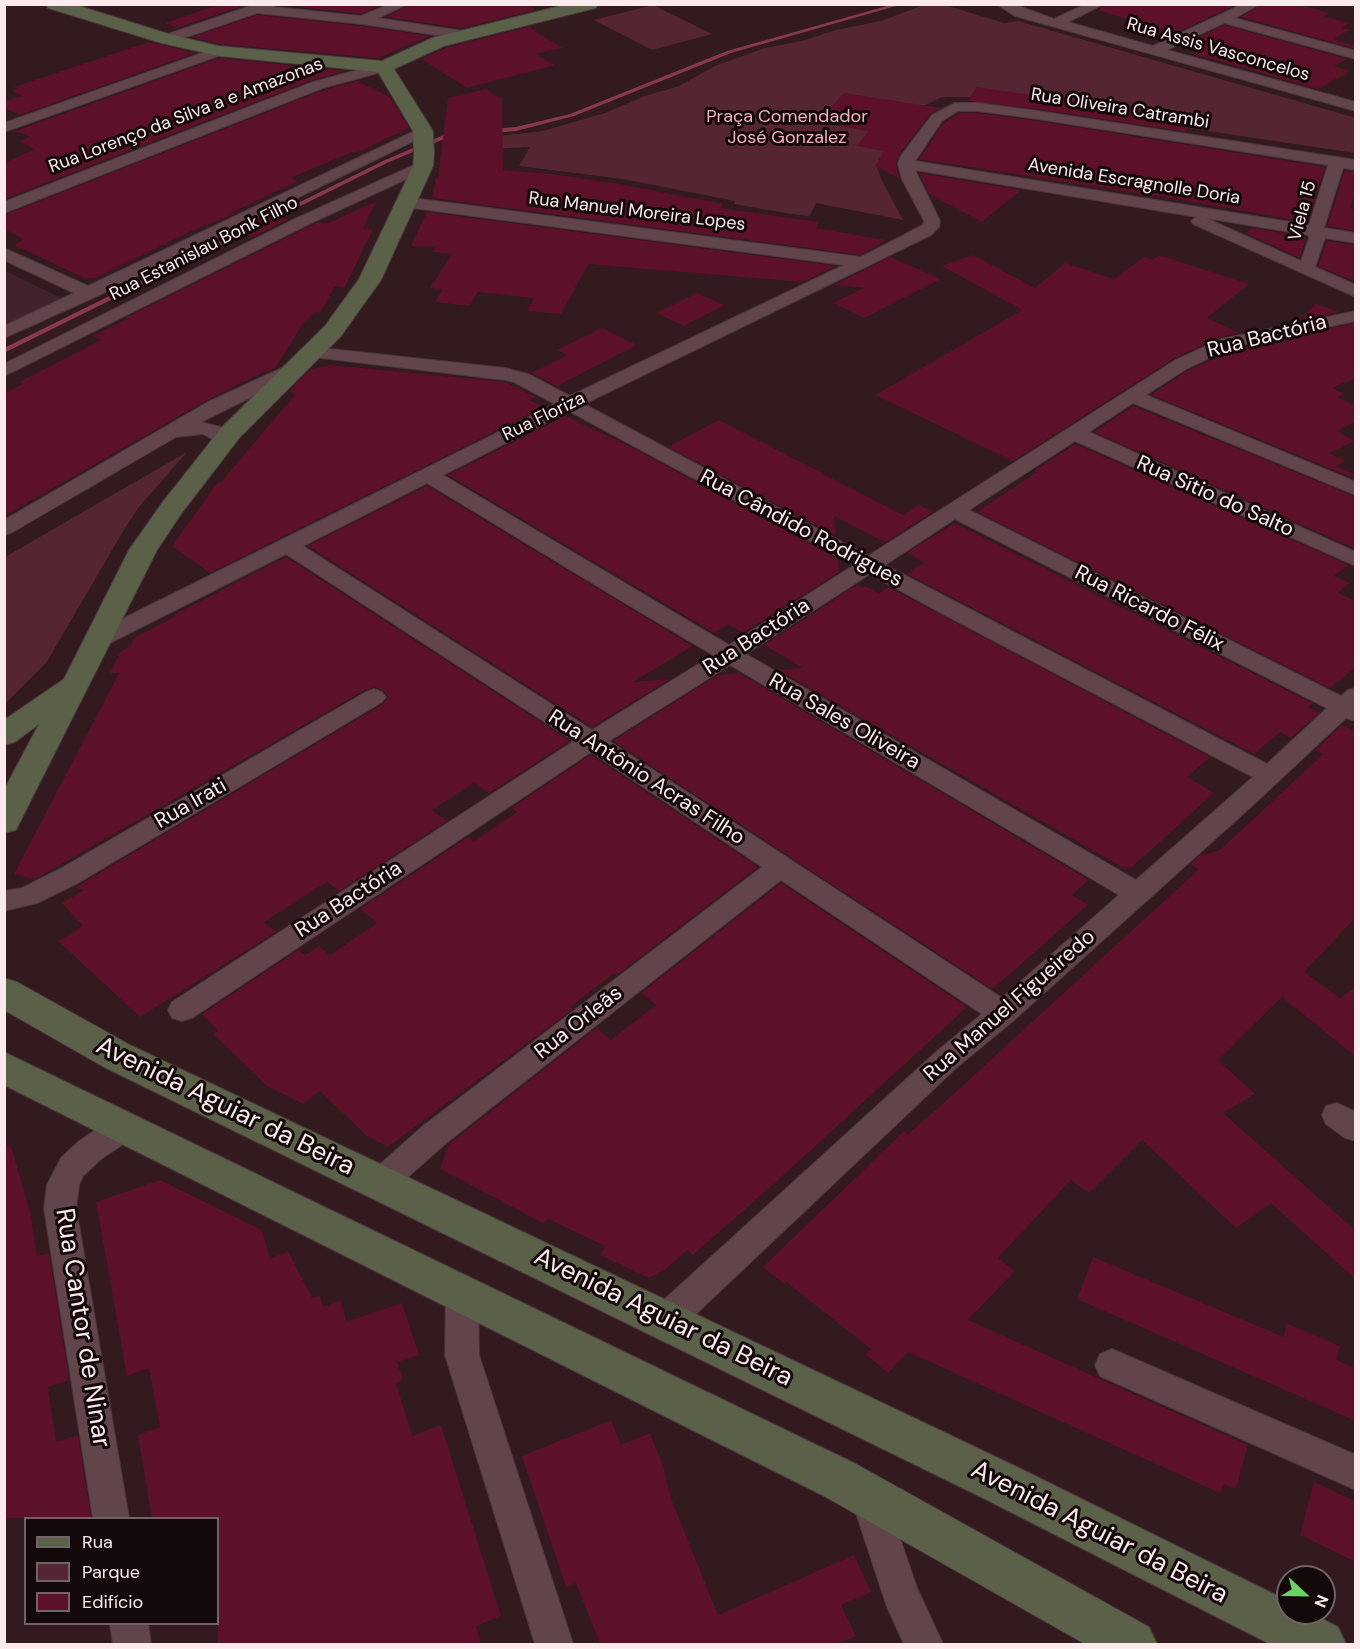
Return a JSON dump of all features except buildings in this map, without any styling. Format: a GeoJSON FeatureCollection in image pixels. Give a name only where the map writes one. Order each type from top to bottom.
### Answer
{"type":"FeatureCollection","features":[{"type":"Feature","properties":{"kind":"main road"},"geometry":{"type":"LineString","coordinates":[[54,4],[167,39],[219,51],[384,67],[413,51],[463,35],[590,4]]}},
{"type":"Feature","properties":{"kind":"main road"},"geometry":{"type":"LineString","coordinates":[[4,822],[143,550],[171,509],[223,442],[333,332],[370,280],[405,202],[424,148],[384,67]]}},
{"type":"Feature","properties":{"kind":"main road"},"geometry":{"type":"LineString","coordinates":[[4,735],[76,684]]}},
{"type":"Feature","properties":{"kind":"main road","name":"Avenida Aguiar da Beira"},"geometry":{"type":"LineString","coordinates":[[4,992],[117,1056],[999,1482],[1321,1644]]}},
{"type":"Feature","properties":{"kind":"main road"},"geometry":{"type":"LineString","coordinates":[[4,1067],[123,1128],[462,1292],[868,1495],[1132,1644]]}},
{"type":"Feature","properties":{"kind":"street"},"geometry":{"type":"LineString","coordinates":[[362,20],[402,4]]}},
{"type":"Feature","properties":{"kind":"street"},"geometry":{"type":"LineString","coordinates":[[1055,23],[1098,4]]}},
{"type":"Feature","properties":{"kind":"street"},"geometry":{"type":"LineString","coordinates":[[1156,50],[1254,4]]}},
{"type":"Feature","properties":{"kind":"street","name":"Rua Assis Vasconcelos"},"geometry":{"type":"LineString","coordinates":[[1002,5],[1020,13],[1356,107]]}},
{"type":"Feature","properties":{"kind":"street"},"geometry":{"type":"LineString","coordinates":[[167,39],[264,7],[463,35]]}},
{"type":"Feature","properties":{"kind":"street"},"geometry":{"type":"LineString","coordinates":[[1224,19],[1356,54]]}},
{"type":"Feature","properties":{"kind":"street"},"geometry":{"type":"LineString","coordinates":[[1331,48],[1347,38]]}},
{"type":"Feature","properties":{"kind":"street"},"geometry":{"type":"LineString","coordinates":[[4,128],[219,51]]}},
{"type":"Feature","properties":{"kind":"street","name":"Rua Lorenço da Silva a e Amazonas"},"geometry":{"type":"LineString","coordinates":[[4,208],[318,85],[384,67]]}},
{"type":"Feature","properties":{"kind":"street","name":"Rua Oliveira Catrambi"},"geometry":{"type":"LineString","coordinates":[[906,164],[908,157],[937,118],[955,107],[967,106],[1356,165]]}},
{"type":"Feature","properties":{"kind":"street","name":"Rua Estanislau Bonk Filho"},"geometry":{"type":"LineString","coordinates":[[4,333],[89,293],[424,148]]}},
{"type":"Feature","properties":{"kind":"street","name":"Rua Estanislau Bonk Filho"},"geometry":{"type":"LineString","coordinates":[[4,371],[303,221],[424,148]]}},
{"type":"Feature","properties":{"kind":"street","name":"Viela 15"},"geometry":{"type":"LineString","coordinates":[[1306,270],[1317,238],[1315,232],[1337,162]]}},
{"type":"Feature","properties":{"kind":"street","name":"Avenida Escragnolle Doria"},"geometry":{"type":"LineString","coordinates":[[906,164],[1356,238]]}},
{"type":"Feature","properties":{"kind":"street","name":"Rua Floriza"},"geometry":{"type":"LineString","coordinates":[[96,641],[569,404],[925,232],[931,227],[932,221],[910,178],[906,164]]}},
{"type":"Feature","properties":{"kind":"street","name":"Rua Manuel Moreira Lopes"},"geometry":{"type":"LineString","coordinates":[[405,202],[863,262]]}},
{"type":"Feature","properties":{"kind":"street"},"geometry":{"type":"LineString","coordinates":[[1177,210],[1356,292]]}},
{"type":"Feature","properties":{"kind":"street"},"geometry":{"type":"LineString","coordinates":[[4,253],[89,293]]}},
{"type":"Feature","properties":{"kind":"street","name":"Rua Bactória"},"geometry":{"type":"LineString","coordinates":[[182,1010],[591,741],[729,655],[1180,364],[1227,343],[1356,316]]}},
{"type":"Feature","properties":{"kind":"street"},"geometry":{"type":"LineString","coordinates":[[4,530],[215,406],[305,359]]}},
{"type":"Feature","properties":{"kind":"street","name":"Rua Cândido Rodrigues"},"geometry":{"type":"LineString","coordinates":[[305,359],[505,374],[520,378],[1269,775]]}},
{"type":"Feature","properties":{"kind":"street"},"geometry":{"type":"LineString","coordinates":[[1132,396],[1356,489]]}},
{"type":"Feature","properties":{"kind":"street"},"geometry":{"type":"LineString","coordinates":[[166,434],[191,428],[203,428],[214,431],[221,436],[223,442]]}},
{"type":"Feature","properties":{"kind":"street","name":"Rua Sítio do Salto"},"geometry":{"type":"LineString","coordinates":[[1074,433],[1356,560]]}},
{"type":"Feature","properties":{"kind":"street","name":"Rua Sales Oliveira"},"geometry":{"type":"LineString","coordinates":[[428,475],[729,655],[1137,892]]}},
{"type":"Feature","properties":{"kind":"street","name":"Rua Ricardo Félix"},"geometry":{"type":"LineString","coordinates":[[954,510],[1352,705]]}},
{"type":"Feature","properties":{"kind":"street","name":"Rua Antônio Acras Filho"},"geometry":{"type":"LineString","coordinates":[[287,545],[591,741],[1003,1013]]}},
{"type":"Feature","properties":{"kind":"street","name":"Rua Irati"},"geometry":{"type":"LineString","coordinates":[[4,901],[28,896],[69,876],[374,697]]}},
{"type":"Feature","properties":{"kind":"street","name":"Rua Manuel Figueiredo"},"geometry":{"type":"LineString","coordinates":[[667,1320],[946,1060],[1003,1013],[1269,775],[1352,705]]}},
{"type":"Feature","properties":{"kind":"street","name":"Rua Orleãs"},"geometry":{"type":"LineString","coordinates":[[380,1183],[434,1135],[782,866]]}},
{"type":"Feature","properties":{"kind":"street","name":"Rua Cantor de Ninar"},"geometry":{"type":"LineString","coordinates":[[111,1517],[60,1208],[63,1185],[72,1167],[90,1150],[123,1128]]}},
{"type":"Feature","properties":{"kind":"street"},"geometry":{"type":"LineString","coordinates":[[462,1292],[462,1355],[554,1644]]}},
{"type":"Feature","properties":{"kind":"street"},"geometry":{"type":"LineString","coordinates":[[1112,1365],[1356,1473]]}},
{"type":"Feature","properties":{"kind":"street"},"geometry":{"type":"LineString","coordinates":[[868,1495],[900,1594],[924,1644]]}},
{"type":"Feature","properties":{"kind":"street"},"geometry":{"type":"LineString","coordinates":[[129,1625],[132,1644]]}},
{"type":"Feature","properties":{"kind":"shaded area"},"geometry":{"type":"Polygon","coordinates":[[[5,271],[61,298],[5,326],[5,271]]]}},
{"type":"Feature","properties":{"kind":"green space","name":"Praça Comendador José Gonzalez"},"geometry":{"type":"Polygon","coordinates":[[[926,4],[945,5],[1004,23],[1018,21],[1356,118],[1355,153],[980,97],[942,97],[919,108],[877,166],[881,179],[903,220],[816,203],[810,216],[792,214],[734,204],[735,201],[623,179],[519,166],[530,147],[452,151],[489,137],[543,131],[605,113],[645,96],[679,86],[715,66],[765,48],[881,21],[926,4]]]}},
{"type":"Feature","properties":{"kind":"green space"},"geometry":{"type":"Polygon","coordinates":[[[653,5],[712,34],[652,50],[594,20],[653,5]]]}},
{"type":"Feature","properties":{"kind":"green space"},"geometry":{"type":"Polygon","coordinates":[[[187,452],[139,507],[46,663],[5,704],[5,557],[187,452]]]}},
{"type":"Feature","properties":{"kind":"waterway"},"geometry":{"type":"LineString","coordinates":[[492,131],[516,129],[572,115],[729,52],[901,4]]}},
{"type":"Feature","properties":{"kind":"waterway"},"geometry":{"type":"LineString","coordinates":[[4,351],[387,161],[448,135],[454,135]]}}]}
